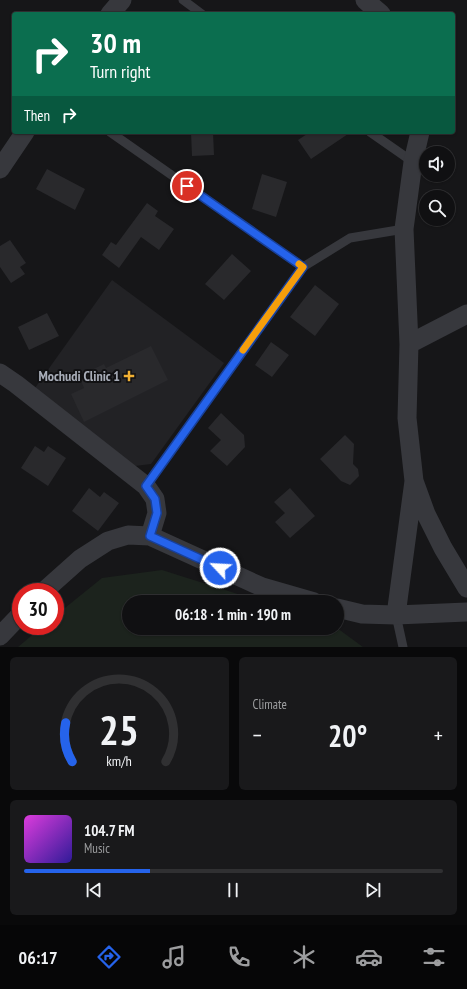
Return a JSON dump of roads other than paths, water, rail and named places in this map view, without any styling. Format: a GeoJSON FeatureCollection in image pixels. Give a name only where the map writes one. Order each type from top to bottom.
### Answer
{"type":"FeatureCollection","features":[{"type":"Feature","properties":{"kind":"street"},"geometry":{"type":"LineString","coordinates":[[112,12],[122,0]]}},
{"type":"Feature","properties":{"kind":"street"},"geometry":{"type":"LineString","coordinates":[[366,0],[380,12]]}},
{"type":"Feature","properties":{"kind":"street"},"geometry":{"type":"LineString","coordinates":[[0,169],[24,134]]}},
{"type":"Feature","properties":{"kind":"street"},"geometry":{"type":"LineString","coordinates":[[420,134],[413,162],[404,229],[409,344],[407,418],[414,481],[426,514],[443,548],[467,588]]}},
{"type":"Feature","properties":{"kind":"street"},"geometry":{"type":"LineString","coordinates":[[409,344],[467,314]]}},
{"type":"Feature","properties":{"kind":"street"},"geometry":{"type":"LineString","coordinates":[[0,373],[146,486],[155,499],[157,513],[150,536]]}},
{"type":"Feature","properties":{"kind":"street"},"geometry":{"type":"LineString","coordinates":[[396,615],[414,481]]}},
{"type":"Feature","properties":{"kind":"street"},"geometry":{"type":"LineString","coordinates":[[53,583],[80,559],[108,541],[128,535],[150,536],[262,587],[290,595]]}},
{"type":"Feature","properties":{"kind":"street"},"geometry":{"type":"LineString","coordinates":[[344,610],[362,614],[396,615],[467,612]]}},
{"type":"Feature","properties":{"kind":"street"},"geometry":{"type":"LineString","coordinates":[[0,636],[12,623]]}},
{"type":"Feature","properties":{"kind":"lane"},"geometry":{"type":"LineString","coordinates":[[183,0],[199,12]]}},
{"type":"Feature","properties":{"kind":"lane"},"geometry":{"type":"LineString","coordinates":[[113,134],[303,267]]}},
{"type":"Feature","properties":{"kind":"lane"},"geometry":{"type":"LineString","coordinates":[[373,134],[413,162]]}},
{"type":"Feature","properties":{"kind":"lane"},"geometry":{"type":"LineString","coordinates":[[146,486],[303,267],[350,238],[404,229]]}},
{"type":"Feature","properties":{"kind":"lane"},"geometry":{"type":"LineString","coordinates":[[396,615],[403,647]]}},
{"type":"Feature","properties":{"kind":"place","name":"Mochudi Clinic 1"},"geometry":{"type":"Point","coordinates":[129,376]}}]}
